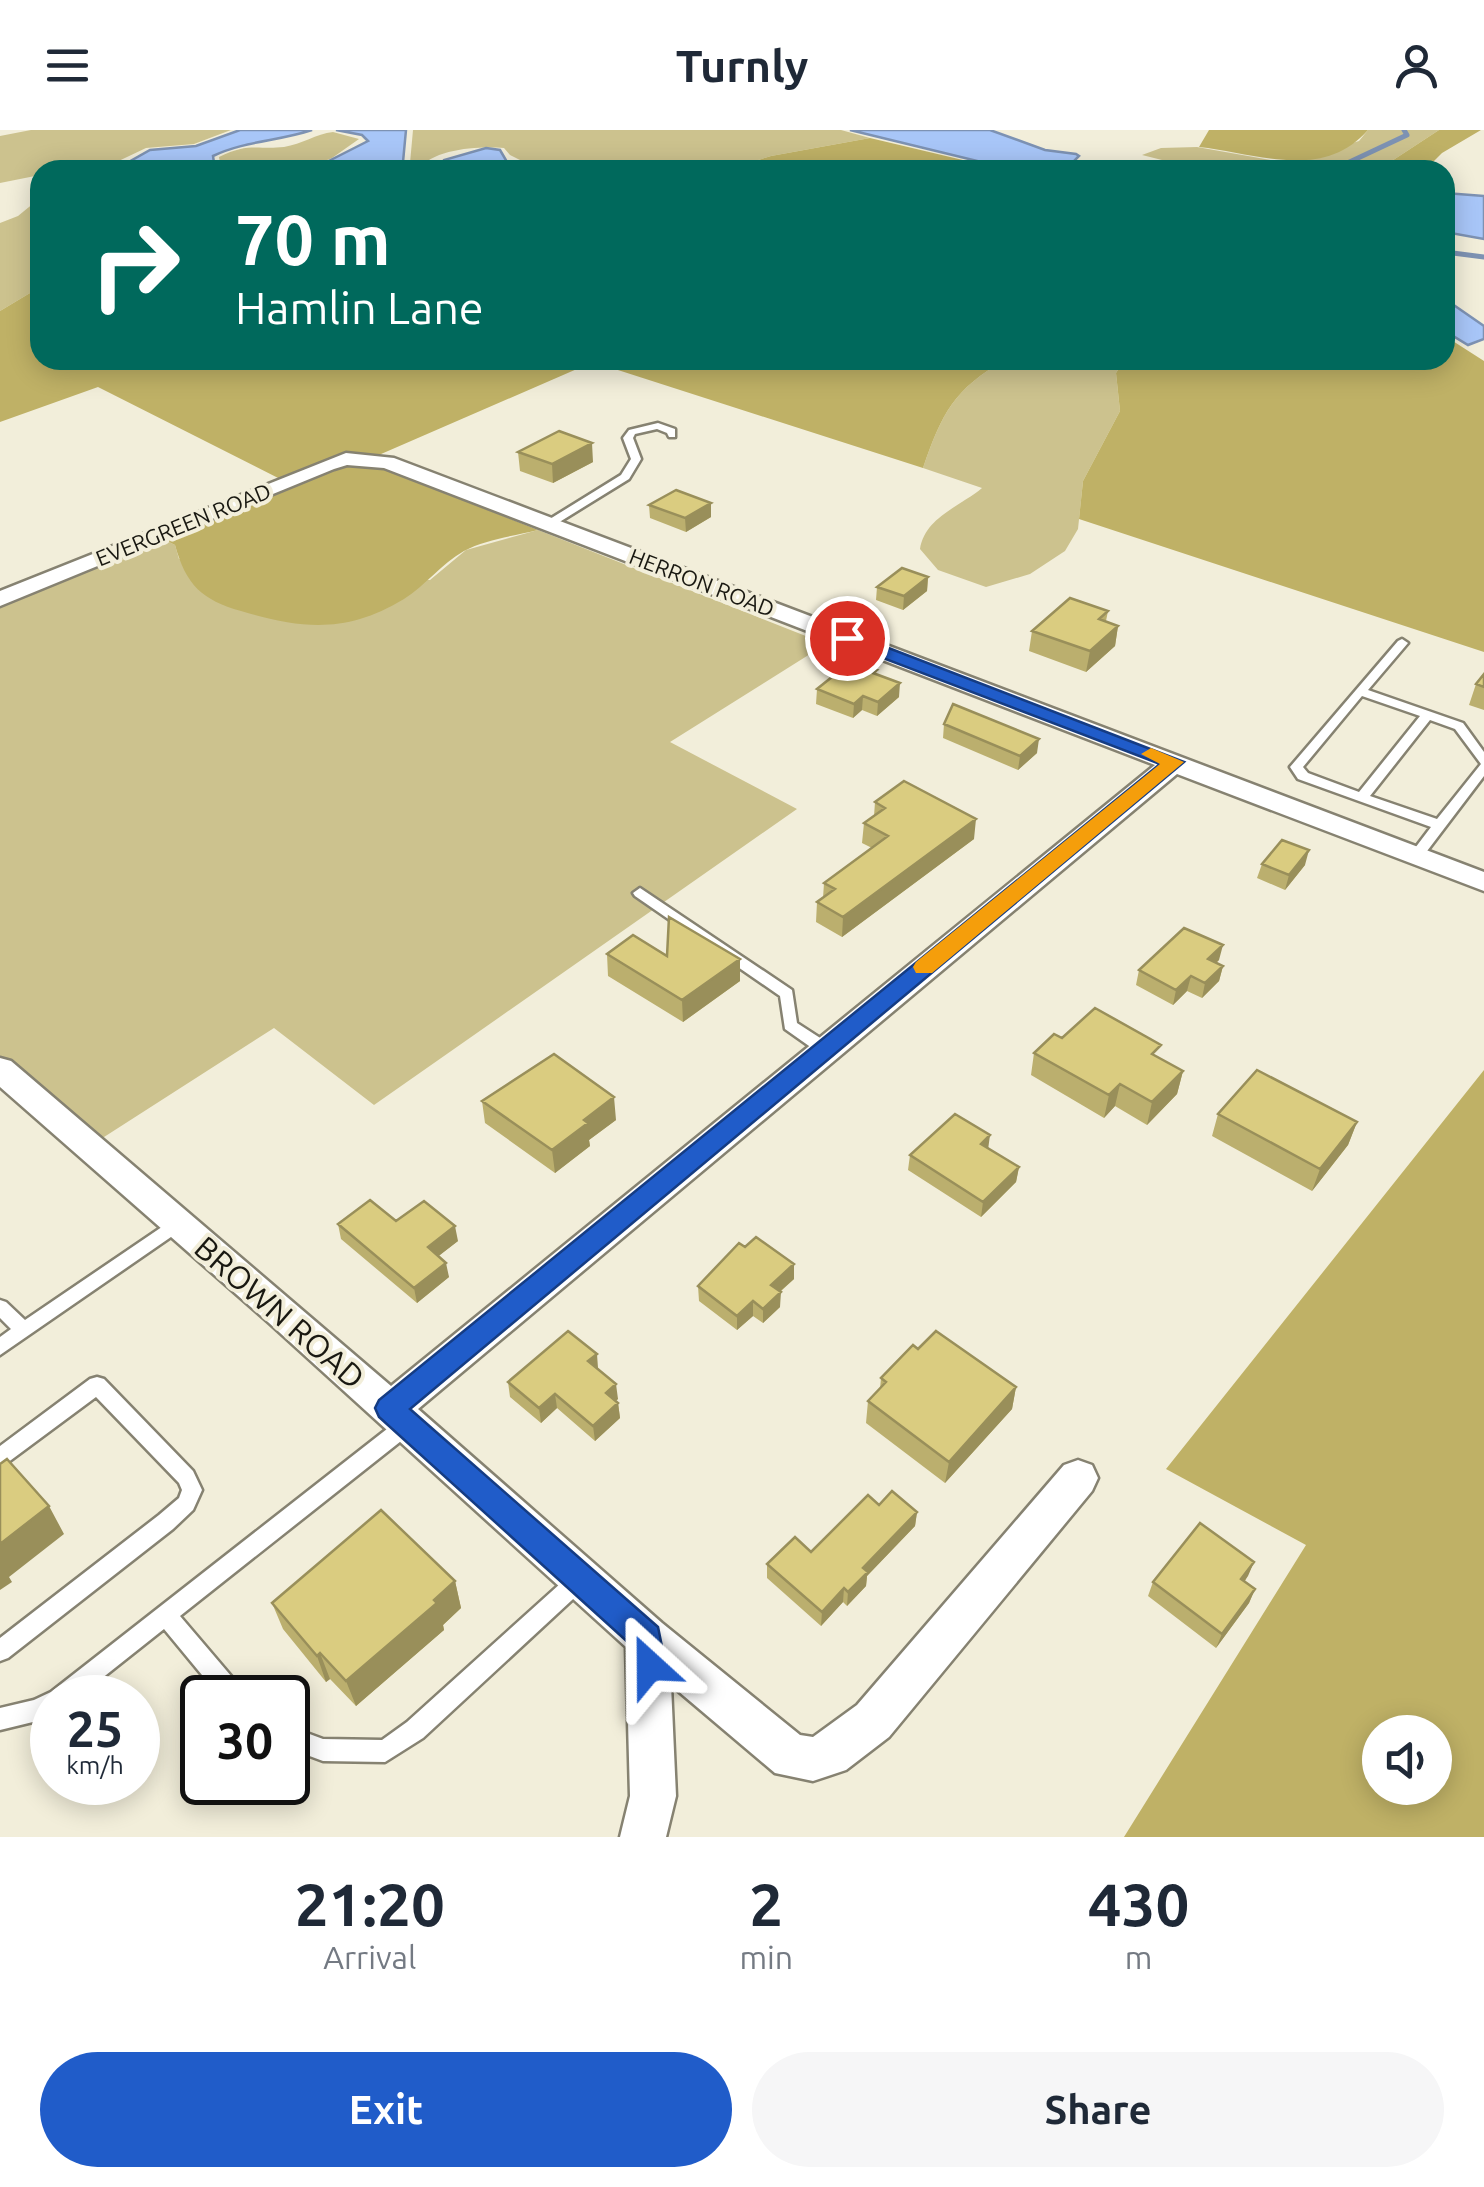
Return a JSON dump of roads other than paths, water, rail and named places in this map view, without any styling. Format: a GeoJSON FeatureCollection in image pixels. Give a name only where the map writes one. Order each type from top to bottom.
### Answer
{"type":"FeatureCollection","features":[{"type":"Feature","properties":{"kind":"street","name":"HERRON ROAD"},"geometry":{"type":"LineString","coordinates":[[368,458],[387,462],[1484,882]]}},
{"type":"Feature","properties":{"kind":"street","name":"EVERGREEN ROAD"},"geometry":{"type":"LineString","coordinates":[[0,599],[327,465],[368,458]]}},
{"type":"Feature","properties":{"kind":"street"},"geometry":{"type":"LineString","coordinates":[[399,1416],[825,1049],[1174,762]]}},
{"type":"Feature","properties":{"kind":"street","name":"BROWN ROAD"},"geometry":{"type":"LineString","coordinates":[[0,1069],[647,1638],[791,1757],[813,1759],[830,1754],[886,1707],[1078,1478]]}},
{"type":"Feature","properties":{"kind":"street"},"geometry":{"type":"LineString","coordinates":[[643,1837],[652,1796],[647,1638]]}},
{"type":"Feature","properties":{"kind":"lane"},"geometry":{"type":"LineString","coordinates":[[549,524],[625,477],[636,459],[628,438],[632,432],[658,426],[672,431],[672,435]]}},
{"type":"Feature","properties":{"kind":"lane"},"geometry":{"type":"LineString","coordinates":[[1402,642],[1296,766],[1303,776],[1437,824]]}},
{"type":"Feature","properties":{"kind":"lane"},"geometry":{"type":"LineString","coordinates":[[1360,690],[1484,734]]}},
{"type":"Feature","properties":{"kind":"lane"},"geometry":{"type":"LineString","coordinates":[[1362,797],[1428,714]]}},
{"type":"Feature","properties":{"kind":"lane"},"geometry":{"type":"LineString","coordinates":[[1416,856],[1484,764],[1459,726]]}},
{"type":"Feature","properties":{"kind":"lane"},"geometry":{"type":"LineString","coordinates":[[640,893],[787,994],[790,1025],[825,1049]]}},
{"type":"Feature","properties":{"kind":"lane"},"geometry":{"type":"LineString","coordinates":[[0,1347],[178,1223]]}},
{"type":"Feature","properties":{"kind":"lane"},"geometry":{"type":"LineString","coordinates":[[0,1307],[24,1330]]}},
{"type":"Feature","properties":{"kind":"lane"},"geometry":{"type":"LineString","coordinates":[[0,1457],[97,1385],[186,1478],[192,1490],[186,1504],[166,1522],[0,1650]]}},
{"type":"Feature","properties":{"kind":"lane"},"geometry":{"type":"LineString","coordinates":[[89,1675],[167,1616],[399,1416]]}},
{"type":"Feature","properties":{"kind":"lane"},"geometry":{"type":"LineString","coordinates":[[310,1745],[323,1750],[385,1751],[415,1730],[581,1579]]}},
{"type":"Feature","properties":{"kind":"lane"},"geometry":{"type":"LineString","coordinates":[[167,1616],[217,1675]]}},
{"type":"Feature","properties":{"kind":"lane"},"geometry":{"type":"LineString","coordinates":[[0,1719],[30,1712]]}},
{"type":"Feature","properties":{"kind":"water"},"geometry":{"type":"Polygon","coordinates":[[[240,130],[312,130],[225,151],[213,156],[214,160],[132,160],[150,150],[196,146],[240,130]]]}},
{"type":"Feature","properties":{"kind":"water"},"geometry":{"type":"Polygon","coordinates":[[[336,130],[406,130],[403,160],[331,160],[368,141],[362,135],[336,130]]]}},
{"type":"Feature","properties":{"kind":"water"},"geometry":{"type":"Polygon","coordinates":[[[850,130],[990,130],[1045,150],[1079,156],[1075,160],[973,160],[850,130]]]}},
{"type":"Feature","properties":{"kind":"water"},"geometry":{"type":"Polygon","coordinates":[[[486,148],[500,150],[506,160],[444,160],[486,148]]]}},
{"type":"Feature","properties":{"kind":"water"},"geometry":{"type":"Polygon","coordinates":[[[1455,194],[1484,196],[1484,239],[1455,234],[1455,194]]]}},
{"type":"Feature","properties":{"kind":"water"},"geometry":{"type":"Polygon","coordinates":[[[1455,306],[1484,326],[1484,339],[1468,345],[1455,337],[1455,306]]]}},
{"type":"Feature","properties":{"kind":"waterway"},"geometry":{"type":"LineString","coordinates":[[1354,160],[1407,135],[1404,130]]}},
{"type":"Feature","properties":{"kind":"waterway"},"geometry":{"type":"LineString","coordinates":[[1455,253],[1484,257]]}}]}
